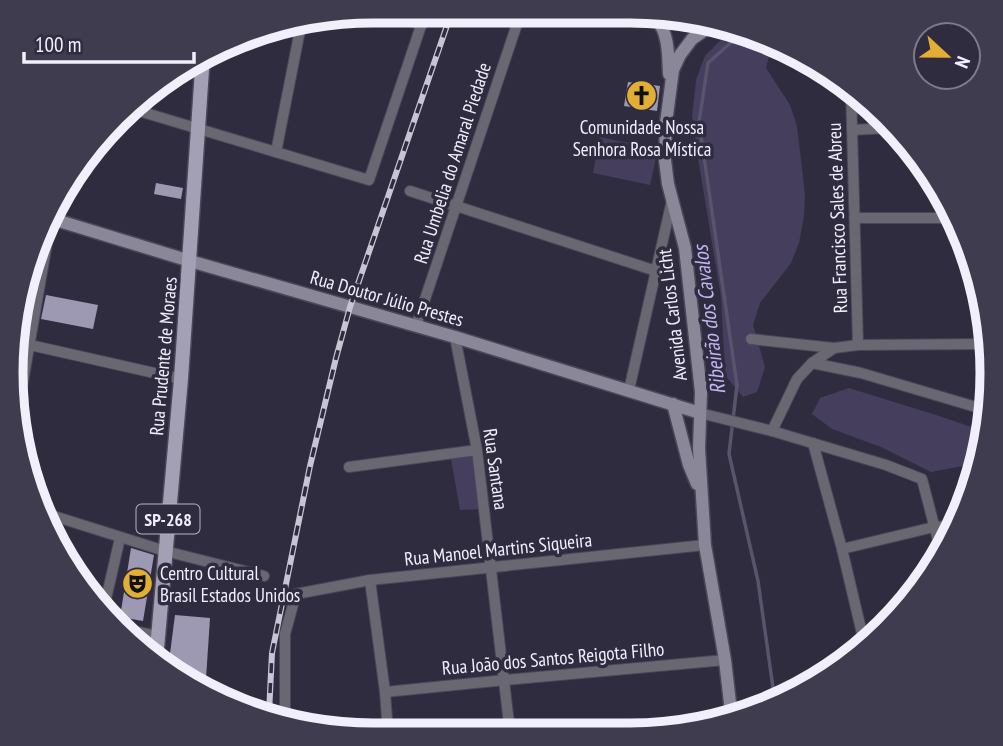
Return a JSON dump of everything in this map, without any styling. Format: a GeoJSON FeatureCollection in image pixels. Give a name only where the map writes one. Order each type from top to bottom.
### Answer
{"type":"FeatureCollection","features":[{"type":"Feature","properties":{"kind":"main road"},"geometry":{"type":"LineString","coordinates":[[660,24],[667,40],[670,86]]}},
{"type":"Feature","properties":{"kind":"main road","name":"Avenida Carlos Licht"},"geometry":{"type":"LineString","coordinates":[[703,30],[680,55],[673,70],[666,123],[665,160],[668,184],[685,248],[701,392],[699,436],[705,545],[731,708]]}},
{"type":"Feature","properties":{"kind":"main road","name":"Rua Prudente de Moraes"},"geometry":{"type":"LineString","coordinates":[[157,649],[181,379],[202,68]]}},
{"type":"Feature","properties":{"kind":"main road","name":"Rua Doutor Júlio Prestes"},"geometry":{"type":"LineString","coordinates":[[58,221],[455,337],[700,413]]}},
{"type":"Feature","properties":{"kind":"main road"},"geometry":{"type":"LineString","coordinates":[[673,404],[689,464],[701,491]]}},
{"type":"Feature","properties":{"kind":"street"},"geometry":{"type":"LineString","coordinates":[[140,112],[369,180],[422,24],[419,23]]}},
{"type":"Feature","properties":{"kind":"street","name":"Rua Umbelia do Amaral Piedade"},"geometry":{"type":"LineString","coordinates":[[416,326],[517,24]]}},
{"type":"Feature","properties":{"kind":"street"},"geometry":{"type":"LineString","coordinates":[[276,152],[300,30]]}},
{"type":"Feature","properties":{"kind":"street","name":"Rua Francisco Sales de Abreu"},"geometry":{"type":"LineString","coordinates":[[851,102],[858,345]]}},
{"type":"Feature","properties":{"kind":"street"},"geometry":{"type":"LineString","coordinates":[[852,130],[881,128]]}},
{"type":"Feature","properties":{"kind":"street"},"geometry":{"type":"LineString","coordinates":[[410,191],[457,204],[656,271]]}},
{"type":"Feature","properties":{"kind":"street"},"geometry":{"type":"LineString","coordinates":[[629,390],[672,201]]}},
{"type":"Feature","properties":{"kind":"street"},"geometry":{"type":"LineString","coordinates":[[855,218],[944,218]]}},
{"type":"Feature","properties":{"kind":"street"},"geometry":{"type":"LineString","coordinates":[[23,384],[44,253]]}},
{"type":"Feature","properties":{"kind":"street","name":"Rua Santana"},"geometry":{"type":"LineString","coordinates":[[455,337],[477,450],[509,723]]}},
{"type":"Feature","properties":{"kind":"street"},"geometry":{"type":"LineString","coordinates":[[751,339],[834,348],[858,345],[979,344]]}},
{"type":"Feature","properties":{"kind":"street"},"geometry":{"type":"LineString","coordinates":[[30,345],[181,379]]}},
{"type":"Feature","properties":{"kind":"street"},"geometry":{"type":"LineString","coordinates":[[772,431],[797,379],[812,363],[834,348]]}},
{"type":"Feature","properties":{"kind":"street"},"geometry":{"type":"LineString","coordinates":[[812,363],[861,373],[978,408]]}},
{"type":"Feature","properties":{"kind":"street","name":"Rua Doutor Júlio Prestes"},"geometry":{"type":"LineString","coordinates":[[700,413],[813,443],[922,479],[934,527]]}},
{"type":"Feature","properties":{"kind":"street"},"geometry":{"type":"LineString","coordinates":[[813,443],[862,635]]}},
{"type":"Feature","properties":{"kind":"street"},"geometry":{"type":"LineString","coordinates":[[349,467],[477,450]]}},
{"type":"Feature","properties":{"kind":"street"},"geometry":{"type":"LineString","coordinates":[[53,516],[165,551],[264,576]]}},
{"type":"Feature","properties":{"kind":"street"},"geometry":{"type":"LineString","coordinates":[[842,549],[945,526]]}},
{"type":"Feature","properties":{"kind":"street"},"geometry":{"type":"LineString","coordinates":[[934,527],[938,540]]}},
{"type":"Feature","properties":{"kind":"street"},"geometry":{"type":"LineString","coordinates":[[106,599],[120,538]]}},
{"type":"Feature","properties":{"kind":"street","name":"Rua Manoel Martins Siqueira"},"geometry":{"type":"LineString","coordinates":[[285,712],[285,634],[296,594],[370,580],[705,545]]}},
{"type":"Feature","properties":{"kind":"street"},"geometry":{"type":"LineString","coordinates":[[370,580],[386,692],[388,723]]}},
{"type":"Feature","properties":{"kind":"street"},"geometry":{"type":"LineString","coordinates":[[137,632],[159,636]]}},
{"type":"Feature","properties":{"kind":"street","name":"Rua João dos Santos Reigota Filho"},"geometry":{"type":"LineString","coordinates":[[386,692],[725,660]]}},
{"type":"Feature","properties":{"kind":"shaded area"},"geometry":{"type":"Polygon","coordinates":[[[725,36],[770,52],[766,68],[790,105],[797,126],[805,194],[799,243],[791,263],[760,303],[753,325],[765,367],[757,392],[743,397],[725,375],[721,297],[692,116],[696,80],[705,56],[725,36]]]}},
{"type":"Feature","properties":{"kind":"shaded area"},"geometry":{"type":"Polygon","coordinates":[[[600,137],[658,149],[650,185],[593,173],[600,137]]]}},
{"type":"Feature","properties":{"kind":"shaded area"},"geometry":{"type":"Polygon","coordinates":[[[849,388],[976,428],[968,465],[931,472],[881,447],[832,429],[812,414],[820,398],[849,388]]]}},
{"type":"Feature","properties":{"kind":"shaded area"},"geometry":{"type":"Polygon","coordinates":[[[475,455],[482,509],[460,510],[451,459],[475,455]]]}},
{"type":"Feature","properties":{"kind":"building","name":"Comunidade Nossa Senhora Rosa Mística"},"geometry":{"type":"Polygon","coordinates":[[[628,82],[660,86],[657,111],[624,106],[628,82]]]}},
{"type":"Feature","properties":{"kind":"building"},"geometry":{"type":"Polygon","coordinates":[[[156,183],[183,188],[181,199],[154,194],[156,183]]]}},
{"type":"Feature","properties":{"kind":"building"},"geometry":{"type":"Polygon","coordinates":[[[46,295],[98,305],[93,329],[41,319],[46,295]]]}},
{"type":"Feature","properties":{"kind":"building","name":"Centro Cultural Brasil Estados Unidos"},"geometry":{"type":"Polygon","coordinates":[[[131,548],[154,555],[143,621],[120,616],[131,548]]]}},
{"type":"Feature","properties":{"kind":"building"},"geometry":{"type":"Polygon","coordinates":[[[175,615],[210,618],[206,680],[169,658],[175,615]]]}},
{"type":"Feature","properties":{"kind":"waterway","name":"Ribeirão dos Cavalos"},"geometry":{"type":"LineString","coordinates":[[735,39],[708,63],[699,122],[737,385],[729,454],[758,581],[774,692]]}},
{"type":"Feature","properties":{"kind":"railway"},"geometry":{"type":"LineString","coordinates":[[269,708],[272,653],[310,466],[336,358],[350,307],[448,23]]}},
{"type":"Feature","properties":{"kind":"place","name":"Comunidade Nossa Senhora Rosa Mística"},"geometry":{"type":"Point","coordinates":[642,96]}},
{"type":"Feature","properties":{"kind":"place","name":"Centro Cultural Brasil Estados Unidos"},"geometry":{"type":"Point","coordinates":[137,584]}}]}
